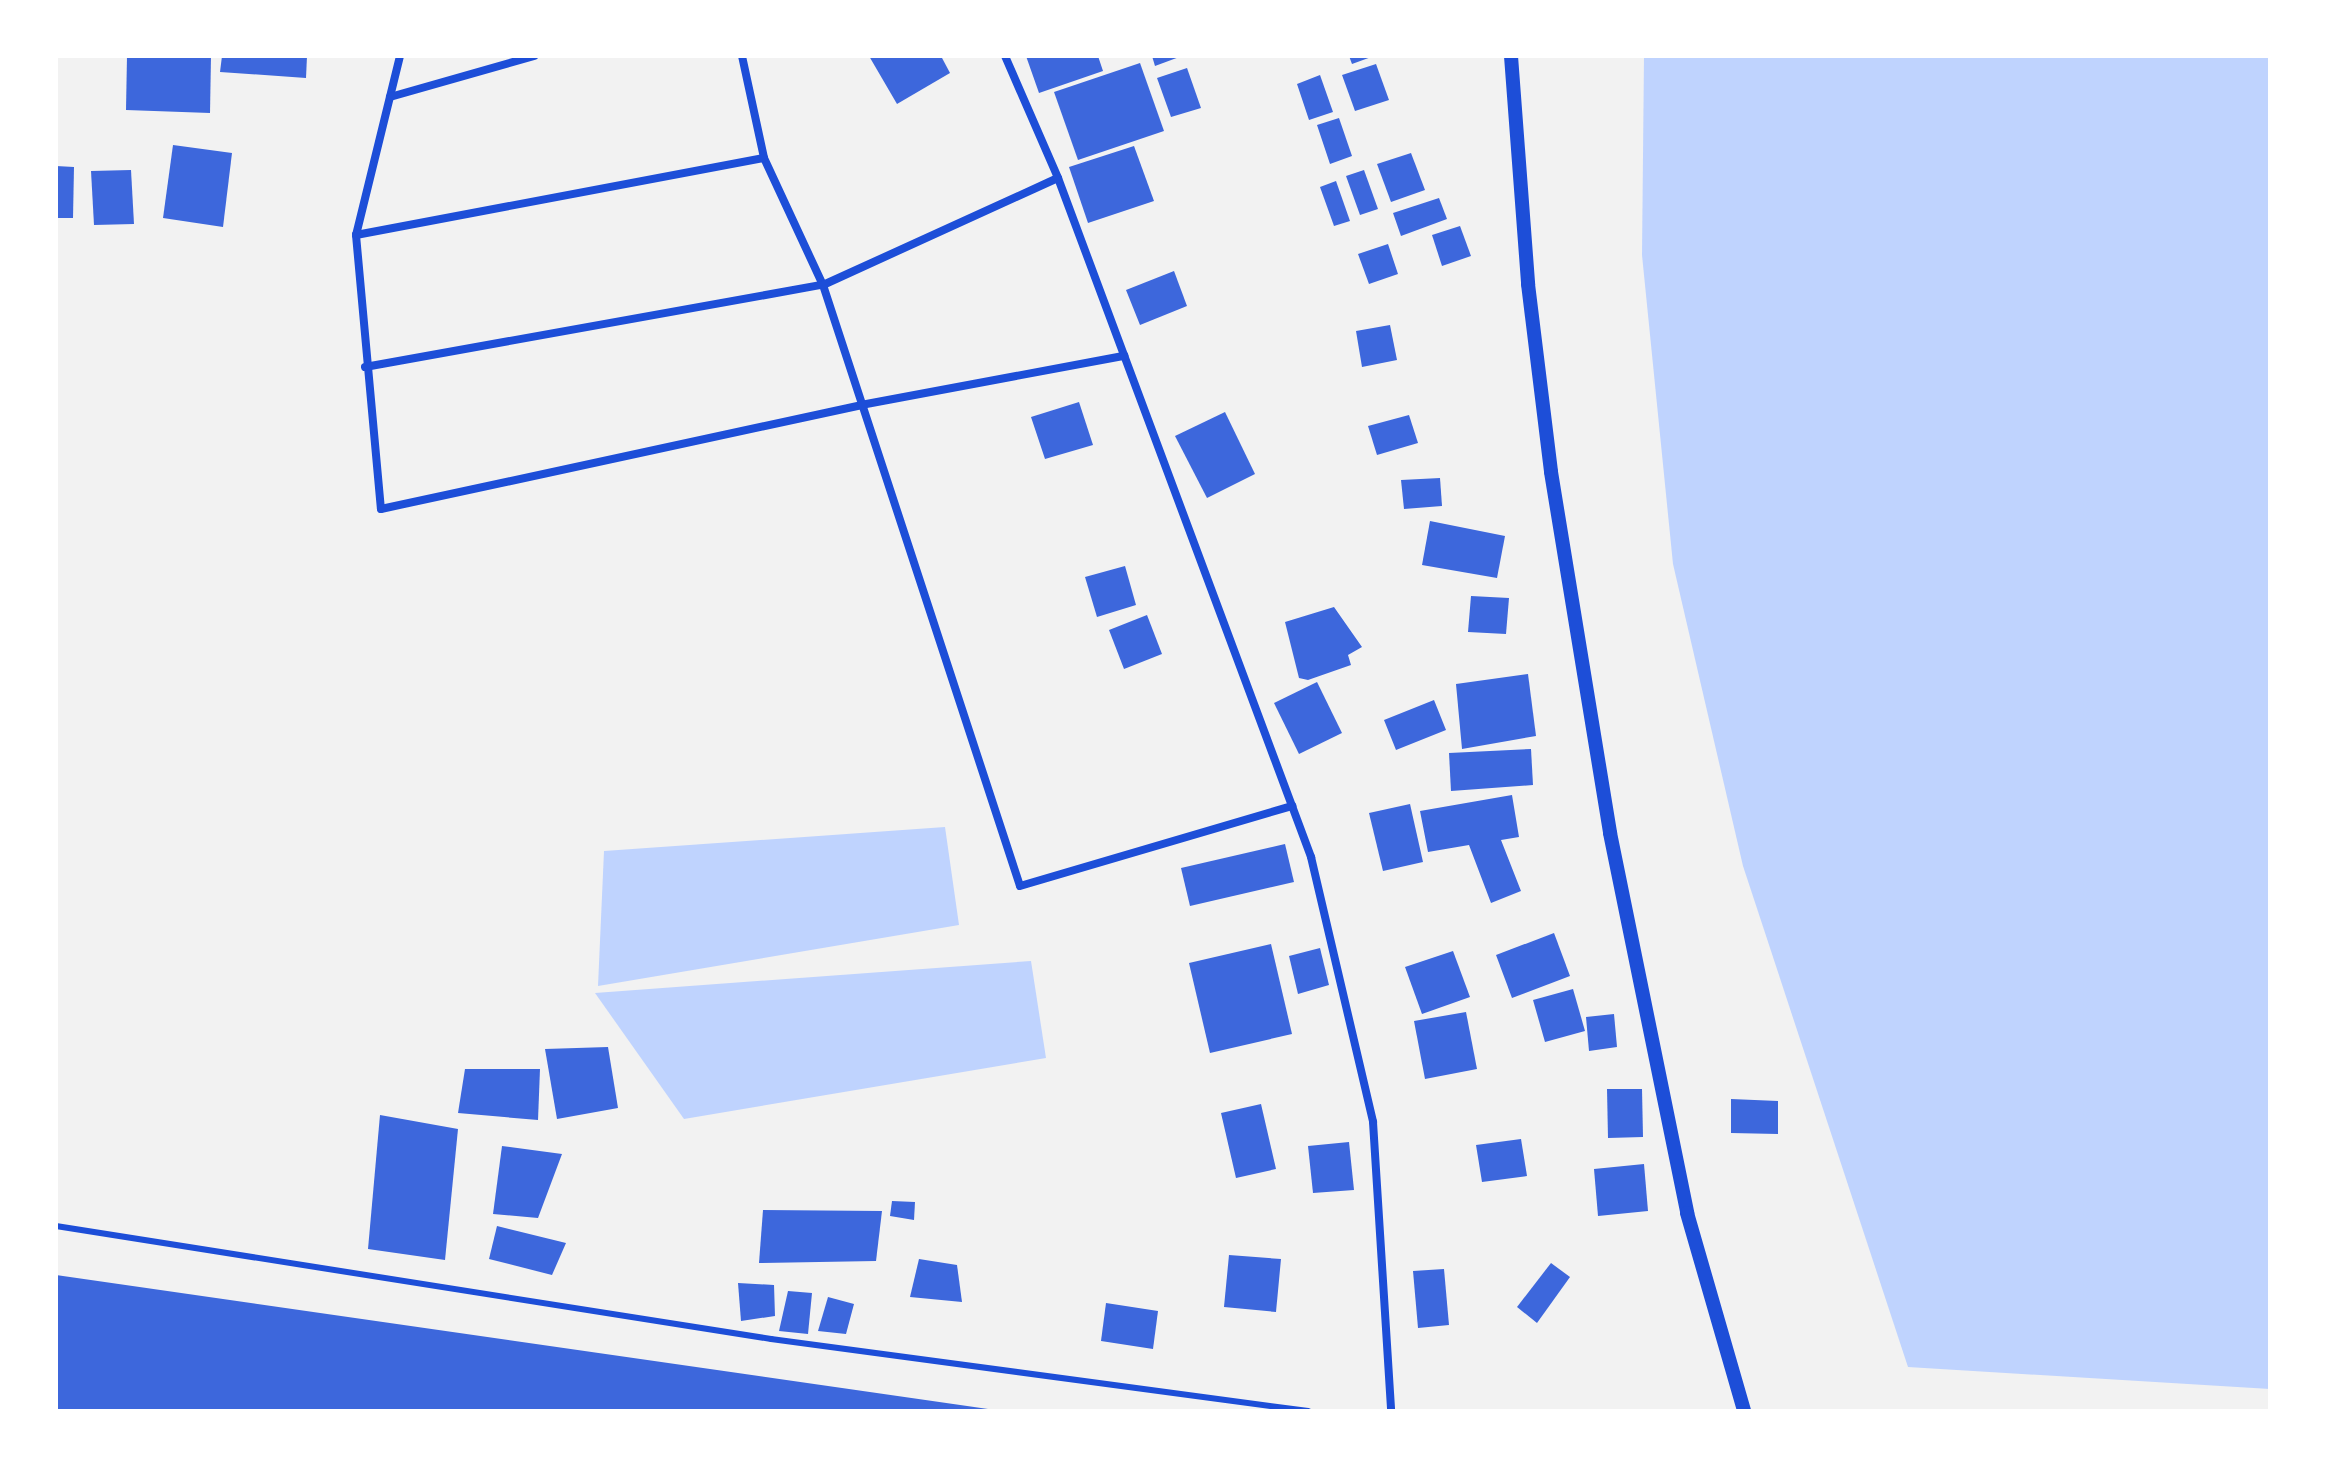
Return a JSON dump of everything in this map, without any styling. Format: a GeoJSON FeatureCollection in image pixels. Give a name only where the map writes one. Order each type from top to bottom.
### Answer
{"type":"FeatureCollection","features":[{"type":"Feature","properties":{"kind":"street"},"geometry":{"type":"LineString","coordinates":[[400,56],[356,235],[365,367],[381,509],[861,405],[1124,356]]}},
{"type":"Feature","properties":{"kind":"street"},"geometry":{"type":"LineString","coordinates":[[390,97],[534,56]]}},
{"type":"Feature","properties":{"kind":"street"},"geometry":{"type":"LineString","coordinates":[[742,56],[764,158],[823,285],[1020,886],[1292,806]]}},
{"type":"Feature","properties":{"kind":"street"},"geometry":{"type":"LineString","coordinates":[[1005,56],[1058,178],[1311,857],[1373,1122],[1391,1411]]}},
{"type":"Feature","properties":{"kind":"street"},"geometry":{"type":"LineString","coordinates":[[1511,56],[1531,315],[1610,833],[1687,1213],[1744,1411]]}},
{"type":"Feature","properties":{"kind":"street"},"geometry":{"type":"LineString","coordinates":[[356,235],[764,158]]}},
{"type":"Feature","properties":{"kind":"street"},"geometry":{"type":"LineString","coordinates":[[365,367],[823,285],[1058,178]]}},
{"type":"Feature","properties":{"kind":"lane"},"geometry":{"type":"LineString","coordinates":[[56,1226],[771,1339],[1308,1411]]}},
{"type":"Feature","properties":{"kind":"water"},"geometry":{"type":"Polygon","coordinates":[[[1644,56],[2270,56],[2270,1389],[1908,1367],[1743,866],[1673,564],[1642,255],[1644,56]]]}},
{"type":"Feature","properties":{"kind":"water"},"geometry":{"type":"Polygon","coordinates":[[[945,827],[959,925],[598,986],[604,851],[945,827]]]}},
{"type":"Feature","properties":{"kind":"water"},"geometry":{"type":"Polygon","coordinates":[[[1031,961],[1046,1058],[684,1119],[595,993],[1031,961]]]}},
{"type":"Feature","properties":{"kind":"building"},"geometry":{"type":"Polygon","coordinates":[[[127,56],[211,56],[210,113],[126,110],[127,56]]]}},
{"type":"Feature","properties":{"kind":"building"},"geometry":{"type":"Polygon","coordinates":[[[222,56],[307,56],[306,78],[220,72],[222,56]]]}},
{"type":"Feature","properties":{"kind":"building"},"geometry":{"type":"Polygon","coordinates":[[[869,56],[941,56],[950,73],[897,104],[869,56]]]}},
{"type":"Feature","properties":{"kind":"building"},"geometry":{"type":"Polygon","coordinates":[[[1026,56],[1098,56],[1103,71],[1039,93],[1026,56]]]}},
{"type":"Feature","properties":{"kind":"building"},"geometry":{"type":"Polygon","coordinates":[[[1152,56],[1182,56],[1155,66],[1152,56]]]}},
{"type":"Feature","properties":{"kind":"building"},"geometry":{"type":"Polygon","coordinates":[[[1349,56],[1374,56],[1352,64],[1349,56]]]}},
{"type":"Feature","properties":{"kind":"building"},"geometry":{"type":"Polygon","coordinates":[[[1140,63],[1164,131],[1078,160],[1054,92],[1140,63]]]}},
{"type":"Feature","properties":{"kind":"building"},"geometry":{"type":"Polygon","coordinates":[[[1376,64],[1389,100],[1355,111],[1342,75],[1376,64]]]}},
{"type":"Feature","properties":{"kind":"building"},"geometry":{"type":"Polygon","coordinates":[[[1187,68],[1201,108],[1171,117],[1157,78],[1187,68]]]}},
{"type":"Feature","properties":{"kind":"building"},"geometry":{"type":"Polygon","coordinates":[[[1320,75],[1333,112],[1309,120],[1297,84],[1320,75]]]}},
{"type":"Feature","properties":{"kind":"building"},"geometry":{"type":"Polygon","coordinates":[[[1339,118],[1352,156],[1330,164],[1317,125],[1339,118]]]}},
{"type":"Feature","properties":{"kind":"building"},"geometry":{"type":"Polygon","coordinates":[[[173,145],[232,153],[223,227],[163,218],[173,145]]]}},
{"type":"Feature","properties":{"kind":"building"},"geometry":{"type":"Polygon","coordinates":[[[1134,146],[1154,201],[1088,223],[1069,167],[1134,146]]]}},
{"type":"Feature","properties":{"kind":"building"},"geometry":{"type":"Polygon","coordinates":[[[1411,153],[1425,190],[1391,202],[1377,164],[1411,153]]]}},
{"type":"Feature","properties":{"kind":"building"},"geometry":{"type":"Polygon","coordinates":[[[56,166],[74,167],[73,218],[56,218],[56,166]]]}},
{"type":"Feature","properties":{"kind":"building"},"geometry":{"type":"Polygon","coordinates":[[[131,170],[134,224],[94,225],[91,171],[131,170]]]}},
{"type":"Feature","properties":{"kind":"building"},"geometry":{"type":"Polygon","coordinates":[[[1364,170],[1378,209],[1360,215],[1346,176],[1364,170]]]}},
{"type":"Feature","properties":{"kind":"building"},"geometry":{"type":"Polygon","coordinates":[[[1336,181],[1350,221],[1334,226],[1320,187],[1336,181]]]}},
{"type":"Feature","properties":{"kind":"building"},"geometry":{"type":"Polygon","coordinates":[[[1439,198],[1447,219],[1401,236],[1393,213],[1439,198]]]}},
{"type":"Feature","properties":{"kind":"building"},"geometry":{"type":"Polygon","coordinates":[[[1460,226],[1471,256],[1442,266],[1432,235],[1460,226]]]}},
{"type":"Feature","properties":{"kind":"building"},"geometry":{"type":"Polygon","coordinates":[[[1388,244],[1398,274],[1369,284],[1358,254],[1388,244]]]}},
{"type":"Feature","properties":{"kind":"building"},"geometry":{"type":"Polygon","coordinates":[[[1174,271],[1187,306],[1140,325],[1126,290],[1174,271]]]}},
{"type":"Feature","properties":{"kind":"building"},"geometry":{"type":"Polygon","coordinates":[[[1390,325],[1397,360],[1362,367],[1356,331],[1390,325]]]}},
{"type":"Feature","properties":{"kind":"building"},"geometry":{"type":"Polygon","coordinates":[[[1079,402],[1093,445],[1045,459],[1031,417],[1079,402]]]}},
{"type":"Feature","properties":{"kind":"building"},"geometry":{"type":"Polygon","coordinates":[[[1225,412],[1255,474],[1207,498],[1175,436],[1225,412]]]}},
{"type":"Feature","properties":{"kind":"building"},"geometry":{"type":"Polygon","coordinates":[[[1409,415],[1418,443],[1377,455],[1368,426],[1409,415]]]}},
{"type":"Feature","properties":{"kind":"building"},"geometry":{"type":"Polygon","coordinates":[[[1440,478],[1442,506],[1404,509],[1401,480],[1440,478]]]}},
{"type":"Feature","properties":{"kind":"building"},"geometry":{"type":"Polygon","coordinates":[[[1430,521],[1505,536],[1497,578],[1422,565],[1430,521]]]}},
{"type":"Feature","properties":{"kind":"building"},"geometry":{"type":"Polygon","coordinates":[[[1125,566],[1136,605],[1097,617],[1085,577],[1125,566]]]}},
{"type":"Feature","properties":{"kind":"building"},"geometry":{"type":"Polygon","coordinates":[[[1471,596],[1509,598],[1506,634],[1468,632],[1471,596]]]}},
{"type":"Feature","properties":{"kind":"building"},"geometry":{"type":"Polygon","coordinates":[[[1334,607],[1362,647],[1348,655],[1351,665],[1308,680],[1299,678],[1285,622],[1334,607]]]}},
{"type":"Feature","properties":{"kind":"building"},"geometry":{"type":"Polygon","coordinates":[[[1147,615],[1162,654],[1124,669],[1109,630],[1147,615]]]}},
{"type":"Feature","properties":{"kind":"building"},"geometry":{"type":"Polygon","coordinates":[[[1528,674],[1536,736],[1462,749],[1456,684],[1528,674]]]}},
{"type":"Feature","properties":{"kind":"building"},"geometry":{"type":"Polygon","coordinates":[[[1317,682],[1342,733],[1299,754],[1274,703],[1317,682]]]}},
{"type":"Feature","properties":{"kind":"building"},"geometry":{"type":"Polygon","coordinates":[[[1434,700],[1446,730],[1396,750],[1384,720],[1434,700]]]}},
{"type":"Feature","properties":{"kind":"building"},"geometry":{"type":"Polygon","coordinates":[[[1531,749],[1533,785],[1451,791],[1449,753],[1531,749]]]}},
{"type":"Feature","properties":{"kind":"building"},"geometry":{"type":"Polygon","coordinates":[[[1512,795],[1519,837],[1501,840],[1521,891],[1491,903],[1469,845],[1428,852],[1420,811],[1512,795]]]}},
{"type":"Feature","properties":{"kind":"building"},"geometry":{"type":"Polygon","coordinates":[[[1410,804],[1423,862],[1383,871],[1369,813],[1410,804]]]}},
{"type":"Feature","properties":{"kind":"building"},"geometry":{"type":"Polygon","coordinates":[[[1285,844],[1294,882],[1190,906],[1181,868],[1285,844]]]}},
{"type":"Feature","properties":{"kind":"building"},"geometry":{"type":"Polygon","coordinates":[[[1554,933],[1570,976],[1512,998],[1496,955],[1554,933]]]}},
{"type":"Feature","properties":{"kind":"building"},"geometry":{"type":"Polygon","coordinates":[[[1271,944],[1292,1034],[1210,1053],[1189,963],[1271,944]]]}},
{"type":"Feature","properties":{"kind":"building"},"geometry":{"type":"Polygon","coordinates":[[[1320,948],[1329,985],[1298,994],[1289,956],[1320,948]]]}},
{"type":"Feature","properties":{"kind":"building"},"geometry":{"type":"Polygon","coordinates":[[[1453,951],[1470,997],[1422,1014],[1405,967],[1453,951]]]}},
{"type":"Feature","properties":{"kind":"building"},"geometry":{"type":"Polygon","coordinates":[[[1573,989],[1585,1031],[1545,1042],[1533,1000],[1573,989]]]}},
{"type":"Feature","properties":{"kind":"building"},"geometry":{"type":"Polygon","coordinates":[[[1466,1012],[1477,1069],[1425,1079],[1414,1021],[1466,1012]]]}},
{"type":"Feature","properties":{"kind":"building"},"geometry":{"type":"Polygon","coordinates":[[[1614,1014],[1617,1047],[1589,1051],[1586,1017],[1614,1014]]]}},
{"type":"Feature","properties":{"kind":"building"},"geometry":{"type":"Polygon","coordinates":[[[608,1047],[618,1108],[557,1119],[545,1049],[608,1047]]]}},
{"type":"Feature","properties":{"kind":"building"},"geometry":{"type":"Polygon","coordinates":[[[465,1069],[540,1069],[538,1120],[458,1113],[465,1069]]]}},
{"type":"Feature","properties":{"kind":"building"},"geometry":{"type":"Polygon","coordinates":[[[1607,1089],[1642,1089],[1643,1137],[1608,1138],[1607,1089]]]}},
{"type":"Feature","properties":{"kind":"building"},"geometry":{"type":"Polygon","coordinates":[[[1731,1099],[1778,1101],[1778,1134],[1731,1133],[1731,1099]]]}},
{"type":"Feature","properties":{"kind":"building"},"geometry":{"type":"Polygon","coordinates":[[[1261,1104],[1276,1169],[1236,1178],[1221,1113],[1261,1104]]]}},
{"type":"Feature","properties":{"kind":"building"},"geometry":{"type":"Polygon","coordinates":[[[380,1115],[458,1129],[445,1260],[368,1249],[380,1115]]]}},
{"type":"Feature","properties":{"kind":"building"},"geometry":{"type":"Polygon","coordinates":[[[1521,1139],[1527,1176],[1482,1182],[1476,1145],[1521,1139]]]}},
{"type":"Feature","properties":{"kind":"building"},"geometry":{"type":"Polygon","coordinates":[[[1349,1142],[1354,1190],[1313,1193],[1308,1146],[1349,1142]]]}},
{"type":"Feature","properties":{"kind":"building"},"geometry":{"type":"Polygon","coordinates":[[[502,1146],[562,1154],[538,1218],[493,1214],[502,1146]]]}},
{"type":"Feature","properties":{"kind":"building"},"geometry":{"type":"Polygon","coordinates":[[[1644,1164],[1648,1211],[1598,1216],[1594,1169],[1644,1164]]]}},
{"type":"Feature","properties":{"kind":"building"},"geometry":{"type":"Polygon","coordinates":[[[892,1201],[915,1202],[914,1220],[890,1216],[892,1201]]]}},
{"type":"Feature","properties":{"kind":"building"},"geometry":{"type":"Polygon","coordinates":[[[763,1210],[882,1211],[876,1261],[759,1263],[763,1210]]]}},
{"type":"Feature","properties":{"kind":"building"},"geometry":{"type":"Polygon","coordinates":[[[497,1226],[566,1243],[552,1275],[489,1259],[497,1226]]]}},
{"type":"Feature","properties":{"kind":"building"},"geometry":{"type":"Polygon","coordinates":[[[1229,1255],[1281,1259],[1276,1312],[1224,1307],[1229,1255]]]}},
{"type":"Feature","properties":{"kind":"building"},"geometry":{"type":"Polygon","coordinates":[[[919,1259],[957,1265],[962,1302],[910,1297],[919,1259]]]}},
{"type":"Feature","properties":{"kind":"building"},"geometry":{"type":"Polygon","coordinates":[[[1551,1263],[1570,1277],[1537,1323],[1517,1307],[1551,1263]]]}},
{"type":"Feature","properties":{"kind":"building"},"geometry":{"type":"Polygon","coordinates":[[[1444,1269],[1449,1325],[1418,1328],[1413,1271],[1444,1269]]]}},
{"type":"Feature","properties":{"kind":"building"},"geometry":{"type":"Polygon","coordinates":[[[56,1275],[988,1409],[988,1411],[56,1411],[56,1275]]]}},
{"type":"Feature","properties":{"kind":"building"},"geometry":{"type":"Polygon","coordinates":[[[738,1283],[774,1285],[775,1316],[741,1321],[738,1283]]]}},
{"type":"Feature","properties":{"kind":"building"},"geometry":{"type":"Polygon","coordinates":[[[788,1291],[812,1293],[808,1334],[779,1331],[788,1291]]]}},
{"type":"Feature","properties":{"kind":"building"},"geometry":{"type":"Polygon","coordinates":[[[828,1297],[854,1304],[846,1334],[818,1331],[828,1297]]]}},
{"type":"Feature","properties":{"kind":"building"},"geometry":{"type":"Polygon","coordinates":[[[1106,1303],[1158,1311],[1153,1349],[1101,1341],[1106,1303]]]}}]}
